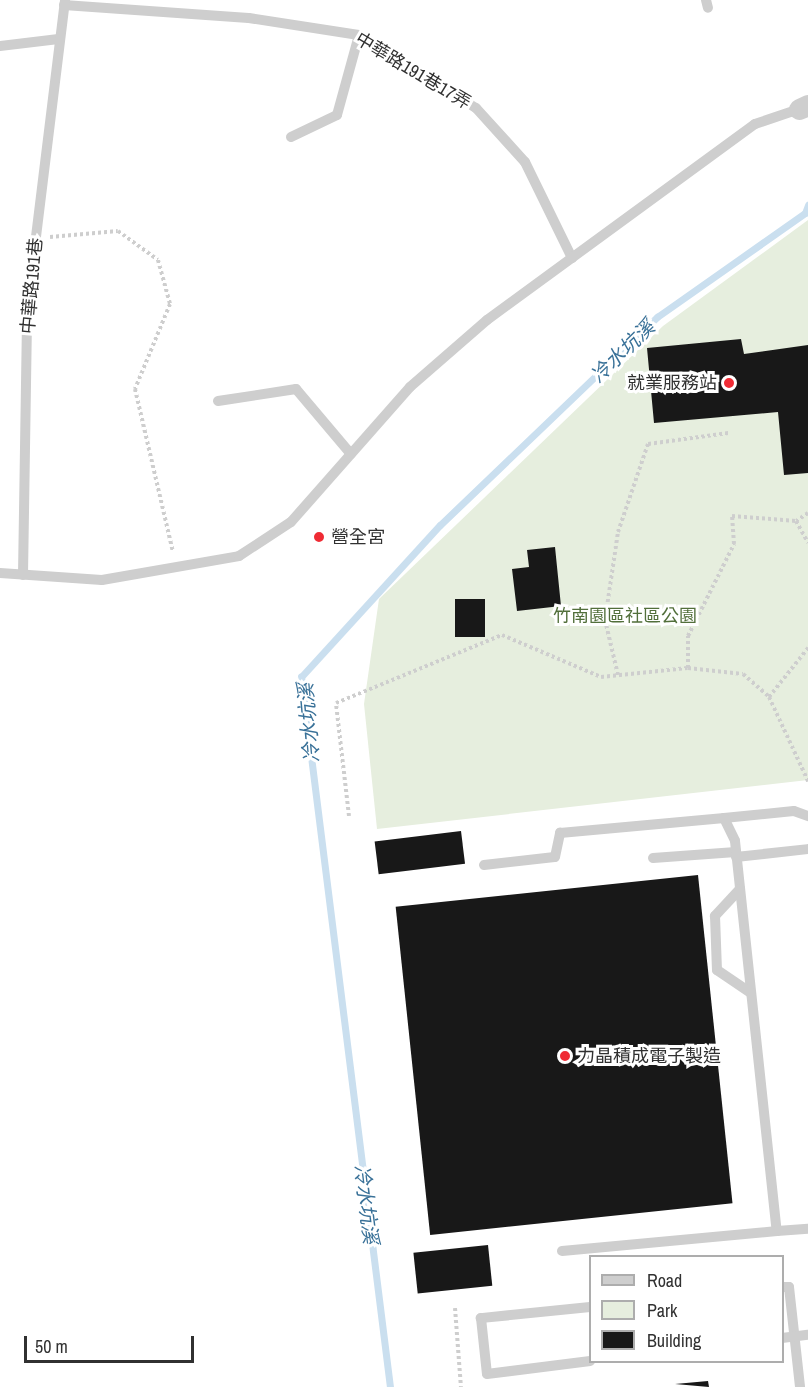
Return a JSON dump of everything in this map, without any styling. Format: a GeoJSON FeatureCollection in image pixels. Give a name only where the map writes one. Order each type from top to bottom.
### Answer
{"type":"FeatureCollection","features":[{"type":"Feature","properties":{"kind":"lane","name":"中華路191巷17弄"},"geometry":{"type":"LineString","coordinates":[[64,2],[249,18],[359,35],[476,108],[525,162],[572,258]]}},
{"type":"Feature","properties":{"kind":"lane","name":"中華路191巷"},"geometry":{"type":"LineString","coordinates":[[23,574],[27,310],[64,2]]}},
{"type":"Feature","properties":{"kind":"lane"},"geometry":{"type":"LineString","coordinates":[[291,137],[337,115],[359,35]]}},
{"type":"Feature","properties":{"kind":"lane"},"geometry":{"type":"LineString","coordinates":[[0,46],[59,39]]}},
{"type":"Feature","properties":{"kind":"lane"},"geometry":{"type":"LineString","coordinates":[[0,573],[102,580],[239,556],[291,522],[410,387],[487,320],[755,124],[803,107]]}},
{"type":"Feature","properties":{"kind":"lane"},"geometry":{"type":"LineString","coordinates":[[218,402],[296,390],[351,454]]}},
{"type":"Feature","properties":{"kind":"lane"},"geometry":{"type":"LineString","coordinates":[[484,865],[555,857],[560,833],[794,811],[808,816]]}},
{"type":"Feature","properties":{"kind":"lane"},"geometry":{"type":"LineString","coordinates":[[724,818],[736,854],[777,1231]]}},
{"type":"Feature","properties":{"kind":"lane"},"geometry":{"type":"LineString","coordinates":[[653,858],[808,849]]}},
{"type":"Feature","properties":{"kind":"lane"},"geometry":{"type":"LineString","coordinates":[[740,889],[715,916],[717,970],[751,993]]}},
{"type":"Feature","properties":{"kind":"lane"},"geometry":{"type":"LineString","coordinates":[[562,1251],[808,1229]]}},
{"type":"Feature","properties":{"kind":"lane"},"geometry":{"type":"LineString","coordinates":[[784,1287],[789,1287],[801,1387]]}},
{"type":"Feature","properties":{"kind":"lane"},"geometry":{"type":"LineString","coordinates":[[589,1307],[481,1318],[487,1374],[589,1361]]}},
{"type":"Feature","properties":{"kind":"lane"},"geometry":{"type":"LineString","coordinates":[[784,1338],[808,1335]]}},
{"type":"Feature","properties":{"kind":"path"},"geometry":{"type":"LineString","coordinates":[[36,238],[118,231],[158,260],[170,304],[135,389],[176,567]]}},
{"type":"Feature","properties":{"kind":"path"},"geometry":{"type":"LineString","coordinates":[[618,675],[605,620],[618,532],[648,444],[728,434]]}},
{"type":"Feature","properties":{"kind":"path"},"geometry":{"type":"LineString","coordinates":[[688,668],[688,636],[734,544],[732,516],[796,521],[808,513]]}},
{"type":"Feature","properties":{"kind":"path"},"geometry":{"type":"LineString","coordinates":[[796,521],[808,543]]}},
{"type":"Feature","properties":{"kind":"path"},"geometry":{"type":"LineString","coordinates":[[349,816],[336,703],[502,635],[601,677],[688,668],[742,674],[769,698],[808,781]]}},
{"type":"Feature","properties":{"kind":"path"},"geometry":{"type":"LineString","coordinates":[[769,698],[808,648]]}},
{"type":"Feature","properties":{"kind":"path"},"geometry":{"type":"LineString","coordinates":[[455,1308],[461,1387]]}},
{"type":"Feature","properties":{"kind":"green space","name":"竹南園區社區公園"},"geometry":{"type":"Polygon","coordinates":[[[808,220],[808,780],[377,829],[364,704],[379,599],[663,326],[808,220]]]}},
{"type":"Feature","properties":{"kind":"building","name":"就業服務站"},"geometry":{"type":"Polygon","coordinates":[[[741,339],[744,354],[808,345],[808,473],[784,475],[778,412],[654,423],[647,348],[741,339]]]}},
{"type":"Feature","properties":{"kind":"building"},"geometry":{"type":"Polygon","coordinates":[[[555,547],[561,606],[517,611],[512,569],[529,567],[527,550],[555,547]]]}},
{"type":"Feature","properties":{"kind":"building"},"geometry":{"type":"Polygon","coordinates":[[[455,599],[485,599],[485,637],[455,637],[455,599]]]}},
{"type":"Feature","properties":{"kind":"building"},"geometry":{"type":"Polygon","coordinates":[[[461,831],[465,864],[379,874],[375,842],[461,831]]]}},
{"type":"Feature","properties":{"kind":"building","name":"力晶積成電子製造"},"geometry":{"type":"Polygon","coordinates":[[[698,875],[732,1203],[430,1235],[396,907],[698,875]]]}},
{"type":"Feature","properties":{"kind":"building"},"geometry":{"type":"Polygon","coordinates":[[[488,1245],[492,1286],[418,1294],[413,1253],[488,1245]]]}},
{"type":"Feature","properties":{"kind":"building"},"geometry":{"type":"Polygon","coordinates":[[[708,1381],[709,1387],[675,1384],[708,1381]]]}},
{"type":"Feature","properties":{"kind":"waterway","name":"冷水坑溪"},"geometry":{"type":"LineString","coordinates":[[390,1387],[301,677],[440,525],[657,317],[805,213],[808,205]]}},
{"type":"Feature","properties":{"kind":"place","name":"就業服務站"},"geometry":{"type":"Point","coordinates":[729,383]}},
{"type":"Feature","properties":{"kind":"place","name":"營全宮"},"geometry":{"type":"Point","coordinates":[319,537]}},
{"type":"Feature","properties":{"kind":"place","name":"力晶積成電子製造"},"geometry":{"type":"Point","coordinates":[565,1056]}}]}
